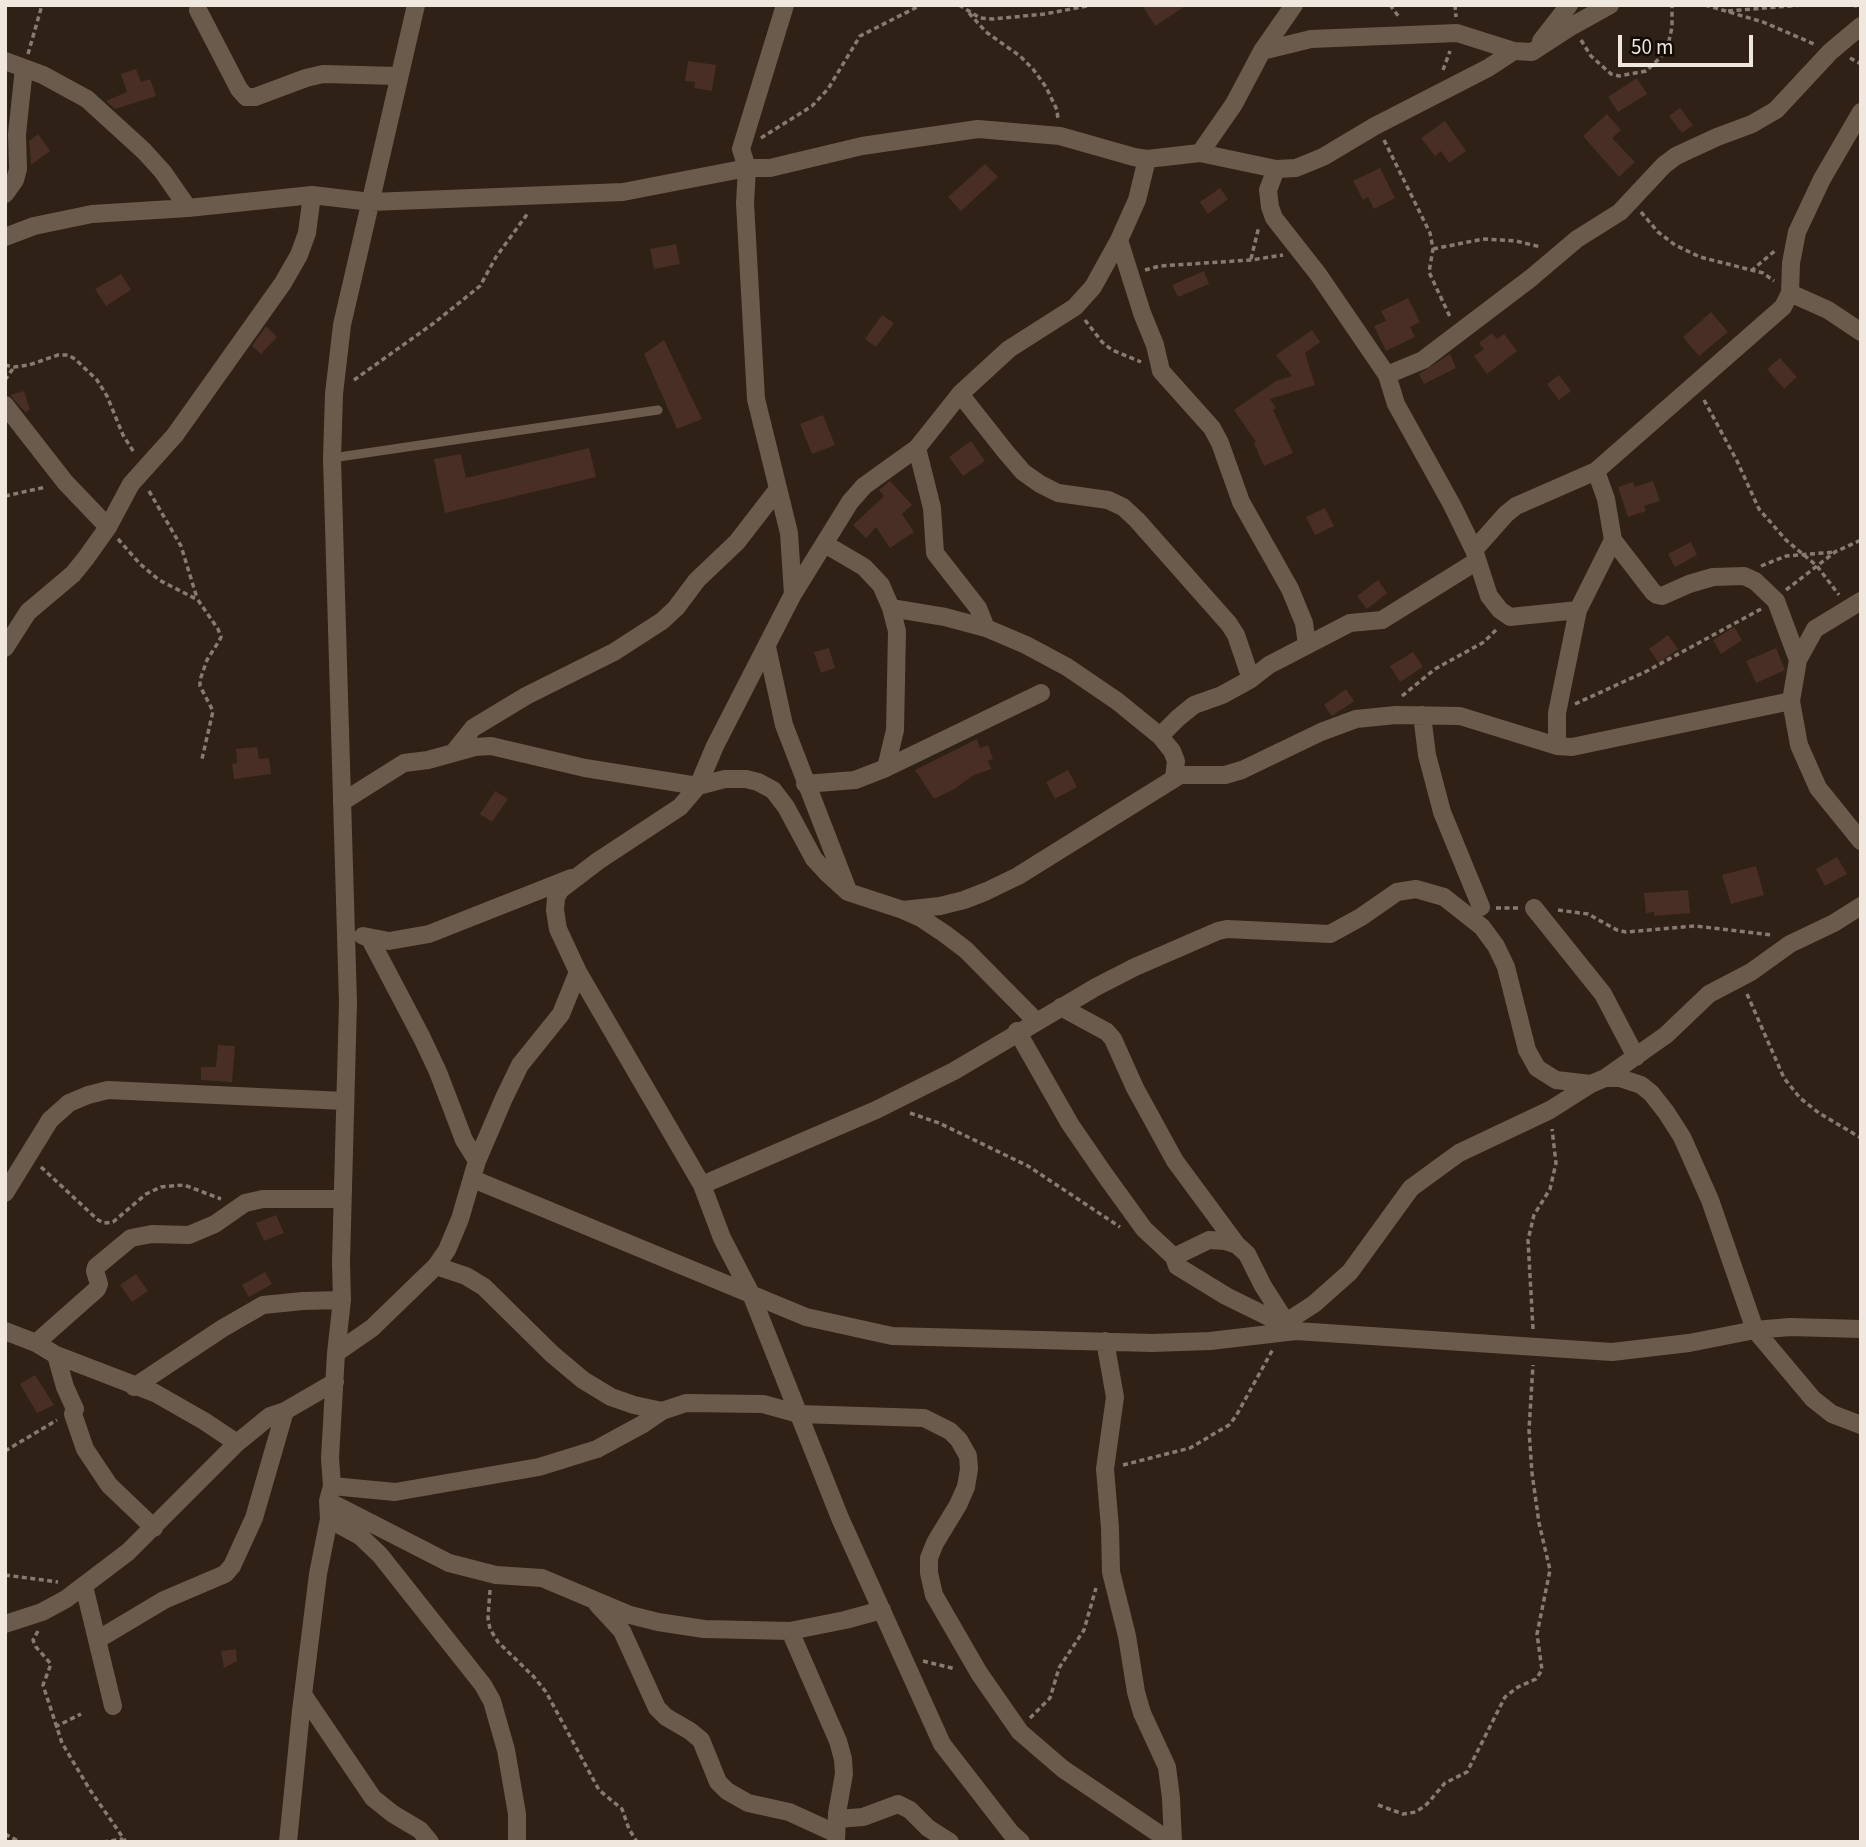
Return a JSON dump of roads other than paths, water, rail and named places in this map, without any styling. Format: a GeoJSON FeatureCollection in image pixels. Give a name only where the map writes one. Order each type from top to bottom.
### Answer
{"type":"FeatureCollection","features":[{"type":"Feature","properties":{"kind":"street"},"geometry":{"type":"LineString","coordinates":[[288,1842],[318,1574],[329,1502],[336,1353],[342,1300],[348,1002],[332,458],[334,394],[342,325],[416,5]]}},
{"type":"Feature","properties":{"kind":"street"},"geometry":{"type":"LineString","coordinates":[[775,5],[778,23]]}},
{"type":"Feature","properties":{"kind":"street"},"geometry":{"type":"LineString","coordinates":[[785,5],[741,149],[747,168],[745,203],[756,399],[789,533],[793,594]]}},
{"type":"Feature","properties":{"kind":"street"},"geometry":{"type":"LineString","coordinates":[[1200,153],[1234,104],[1262,51],[1294,5]]}},
{"type":"Feature","properties":{"kind":"street"},"geometry":{"type":"LineString","coordinates":[[1523,51],[1569,5]]}},
{"type":"Feature","properties":{"kind":"street"},"geometry":{"type":"LineString","coordinates":[[5,236],[34,226],[92,214],[188,208],[312,195],[371,202],[623,192],[747,168],[770,168],[862,146],[978,129],[1060,136],[1134,158],[1200,153],[1276,169],[1296,168],[1323,157],[1434,95],[1610,5]]}},
{"type":"Feature","properties":{"kind":"street"},"geometry":{"type":"LineString","coordinates":[[198,10],[239,89],[246,97],[255,97],[323,74],[398,76]]}},
{"type":"Feature","properties":{"kind":"street"},"geometry":{"type":"LineString","coordinates":[[1387,375],[1423,360],[1577,239],[1614,217],[1676,156],[1752,124],[1776,110],[1830,52],[1861,26]]}},
{"type":"Feature","properties":{"kind":"street"},"geometry":{"type":"LineString","coordinates":[[1262,51],[1311,39],[1457,33],[1523,51]]}},
{"type":"Feature","properties":{"kind":"street"},"geometry":{"type":"LineString","coordinates":[[5,61],[87,99],[144,151],[163,172],[188,208]]}},
{"type":"Feature","properties":{"kind":"street"},"geometry":{"type":"LineString","coordinates":[[5,194],[15,180],[18,169],[17,135],[24,68]]}},
{"type":"Feature","properties":{"kind":"street"},"geometry":{"type":"LineString","coordinates":[[1160,736],[1194,705],[1222,695],[1307,645],[1350,623],[1382,620],[1476,555],[1506,514],[1516,506],[1596,471],[1699,382],[1783,307],[1790,293],[1791,263],[1797,232],[1822,179],[1861,112]]}},
{"type":"Feature","properties":{"kind":"street"},"geometry":{"type":"LineString","coordinates":[[1019,1841],[942,1744],[840,1518],[751,1294],[722,1238],[702,1185],[578,972],[558,929],[555,910],[560,891],[576,877],[680,807],[698,786],[715,746],[793,594],[850,502],[864,486],[917,449],[960,394],[1009,349],[1075,307],[1093,287],[1137,200],[1147,159]]}},
{"type":"Feature","properties":{"kind":"street"},"geometry":{"type":"LineString","coordinates":[[1276,169],[1268,190],[1274,218],[1302,252],[1387,375],[1396,404],[1447,495],[1476,555],[1489,596],[1510,617],[1578,610]]}},
{"type":"Feature","properties":{"kind":"street"},"geometry":{"type":"LineString","coordinates":[[5,648],[28,612],[73,574],[108,527],[121,499],[141,471],[174,435],[283,283],[299,255],[307,233],[312,195]]}},
{"type":"Feature","properties":{"kind":"street"},"geometry":{"type":"LineString","coordinates":[[1119,240],[1161,371],[1212,428],[1220,443],[1241,502],[1290,589],[1304,622],[1307,645]]}},
{"type":"Feature","properties":{"kind":"street"},"geometry":{"type":"LineString","coordinates":[[1790,293],[1828,310],[1861,331]]}},
{"type":"Feature","properties":{"kind":"street"},"geometry":{"type":"LineString","coordinates":[[960,394],[1023,472],[1058,493],[1108,500],[1123,507],[1137,520],[1236,635],[1251,679]]}},
{"type":"Feature","properties":{"kind":"street"},"geometry":{"type":"LineString","coordinates":[[5,405],[65,482],[108,527]]}},
{"type":"Feature","properties":{"kind":"street"},"geometry":{"type":"LineString","coordinates":[[917,449],[932,508],[935,553],[978,608],[986,628]]}},
{"type":"Feature","properties":{"kind":"street"},"geometry":{"type":"LineString","coordinates":[[1596,471],[1613,540],[1653,592],[1657,595],[1713,577],[1744,576],[1755,581],[1776,601],[1798,660]]}},
{"type":"Feature","properties":{"kind":"street"},"geometry":{"type":"LineString","coordinates":[[453,753],[462,738],[473,728],[549,684],[614,652],[662,621],[676,608],[697,580],[737,542],[778,489]]}},
{"type":"Feature","properties":{"kind":"street"},"geometry":{"type":"LineString","coordinates":[[1557,746],[1557,713],[1578,610],[1613,540]]}},
{"type":"Feature","properties":{"kind":"street"},"geometry":{"type":"LineString","coordinates":[[824,547],[830,547],[864,567],[881,585],[891,608],[897,631],[895,730],[886,768]]}},
{"type":"Feature","properties":{"kind":"street"},"geometry":{"type":"LineString","coordinates":[[1855,604],[1815,629],[1798,660],[1791,701],[1799,745],[1818,788],[1861,841]]}},
{"type":"Feature","properties":{"kind":"street"},"geometry":{"type":"LineString","coordinates":[[891,608],[945,617],[986,628],[1026,645],[1078,674],[1160,736],[1176,761],[1174,778]]}},
{"type":"Feature","properties":{"kind":"street"},"geometry":{"type":"LineString","coordinates":[[767,647],[785,725],[805,785],[848,892]]}},
{"type":"Feature","properties":{"kind":"street"},"geometry":{"type":"LineString","coordinates":[[805,785],[855,780],[886,768],[1041,692]]}},
{"type":"Feature","properties":{"kind":"street"},"geometry":{"type":"LineString","coordinates":[[903,910],[964,900],[1018,876],[1174,778],[1189,775],[1225,775],[1242,770],[1321,732],[1356,719],[1422,715],[1471,718],[1557,746],[1572,747],[1791,701]]}},
{"type":"Feature","properties":{"kind":"street"},"geometry":{"type":"LineString","coordinates":[[1422,715],[1427,755],[1442,811],[1481,908]]}},
{"type":"Feature","properties":{"kind":"street"},"geometry":{"type":"LineString","coordinates":[[342,803],[396,766],[491,746],[585,768],[698,786],[726,779],[747,779],[773,790],[786,807],[814,859],[848,892],[903,910],[929,923],[966,950],[1036,1021]]}},
{"type":"Feature","properties":{"kind":"street"},"geometry":{"type":"LineString","coordinates":[[346,931],[370,939],[397,940],[429,934],[576,877]]}},
{"type":"Feature","properties":{"kind":"street"},"geometry":{"type":"LineString","coordinates":[[702,1185],[876,1110],[954,1071],[1017,1031],[1135,967],[1218,931],[1227,929],[1330,934],[1362,917],[1392,893],[1416,889],[1444,897],[1482,927],[1496,946],[1506,967],[1527,1050],[1537,1068],[1556,1080],[1598,1081],[1620,1078],[1641,1084],[1658,1102],[1682,1137],[1710,1200],[1755,1330],[1813,1399],[1832,1415],[1861,1425]]}},
{"type":"Feature","properties":{"kind":"street"},"geometry":{"type":"LineString","coordinates":[[1288,1327],[1350,1272],[1411,1188],[1458,1153],[1550,1110],[1598,1081],[1674,1028],[1709,994],[1751,972],[1790,944],[1834,923],[1861,906]]}},
{"type":"Feature","properties":{"kind":"street"},"geometry":{"type":"LineString","coordinates":[[1534,908],[1603,994],[1636,1057]]}},
{"type":"Feature","properties":{"kind":"street"},"geometry":{"type":"LineString","coordinates":[[370,939],[438,1072],[464,1140],[477,1161]]}},
{"type":"Feature","properties":{"kind":"street"},"geometry":{"type":"LineString","coordinates":[[336,1353],[372,1328],[436,1266],[451,1240],[473,1180],[477,1161],[520,1065],[561,1014],[578,972]]}},
{"type":"Feature","properties":{"kind":"street"},"geometry":{"type":"LineString","coordinates":[[1061,1007],[1113,1038],[1135,1088],[1175,1161],[1237,1245],[1247,1254],[1288,1327]]}},
{"type":"Feature","properties":{"kind":"street"},"geometry":{"type":"LineString","coordinates":[[1017,1031],[1070,1124],[1144,1229],[1174,1257],[1177,1266],[1201,1283],[1288,1327]]}},
{"type":"Feature","properties":{"kind":"street"},"geometry":{"type":"LineString","coordinates":[[5,1193],[50,1120],[60,1110],[88,1094],[108,1090],[345,1101]]}},
{"type":"Feature","properties":{"kind":"street"},"geometry":{"type":"LineString","coordinates":[[473,1180],[806,1317],[892,1336],[1152,1343],[1210,1341],[1288,1327],[1612,1352],[1689,1343],[1755,1330],[1790,1327],[1861,1329]]}},
{"type":"Feature","properties":{"kind":"street"},"geometry":{"type":"LineString","coordinates":[[36,1343],[97,1289],[99,1284],[96,1267],[131,1238],[152,1234],[189,1235],[215,1224],[240,1206],[263,1199],[342,1199]]}},
{"type":"Feature","properties":{"kind":"street"},"geometry":{"type":"LineString","coordinates":[[1174,1257],[1209,1240],[1237,1245]]}},
{"type":"Feature","properties":{"kind":"street"},"geometry":{"type":"LineString","coordinates":[[436,1266],[466,1276],[484,1287],[552,1354],[583,1380],[611,1397],[662,1411]]}},
{"type":"Feature","properties":{"kind":"street"},"geometry":{"type":"LineString","coordinates":[[134,1387],[223,1328],[263,1306],[342,1300]]}},
{"type":"Feature","properties":{"kind":"street"},"geometry":{"type":"LineString","coordinates":[[5,1331],[36,1343],[55,1355],[155,1393],[237,1443]]}},
{"type":"Feature","properties":{"kind":"street"},"geometry":{"type":"LineString","coordinates":[[1105,1341],[1115,1397],[1105,1469],[1111,1572],[1142,1713],[1167,1767],[1172,1842]]}},
{"type":"Feature","properties":{"kind":"street"},"geometry":{"type":"LineString","coordinates":[[55,1355],[75,1409],[73,1414],[79,1434],[97,1470],[154,1528]]}},
{"type":"Feature","properties":{"kind":"street"},"geometry":{"type":"LineString","coordinates":[[5,1624],[23,1620],[52,1607],[84,1586],[128,1552],[192,1486],[270,1416],[285,1411],[335,1382]]}},
{"type":"Feature","properties":{"kind":"street"},"geometry":{"type":"LineString","coordinates":[[329,1502],[372,1492],[396,1492],[539,1467],[597,1449],[662,1411],[687,1403],[763,1404],[799,1414],[924,1418],[938,1423],[959,1440],[968,1456],[966,1487],[929,1558],[934,1594],[979,1673],[1020,1732],[1063,1769],[1172,1842]]}},
{"type":"Feature","properties":{"kind":"street"},"geometry":{"type":"LineString","coordinates":[[97,1640],[164,1601],[225,1574],[232,1566],[254,1518],[285,1411]]}},
{"type":"Feature","properties":{"kind":"street"},"geometry":{"type":"LineString","coordinates":[[329,1502],[431,1555],[461,1567],[496,1575],[542,1578],[630,1615],[682,1627],[728,1631],[790,1631],[882,1610]]}},
{"type":"Feature","properties":{"kind":"street"},"geometry":{"type":"LineString","coordinates":[[329,1502],[380,1555],[483,1685],[492,1701],[506,1750],[517,1814],[517,1842]]}},
{"type":"Feature","properties":{"kind":"street"},"geometry":{"type":"LineString","coordinates":[[84,1586],[113,1706]]}},
{"type":"Feature","properties":{"kind":"street"},"geometry":{"type":"LineString","coordinates":[[595,1602],[622,1632],[657,1708],[701,1740],[718,1782],[727,1791],[748,1803],[789,1812],[836,1831],[898,1804],[950,1842]]}},
{"type":"Feature","properties":{"kind":"street"},"geometry":{"type":"LineString","coordinates":[[790,1631],[838,1741],[843,1759],[844,1774],[836,1831]]}},
{"type":"Feature","properties":{"kind":"street"},"geometry":{"type":"LineString","coordinates":[[304,1696],[373,1798],[419,1830],[430,1842]]}},
{"type":"Feature","properties":{"kind":"lane"},"geometry":{"type":"LineString","coordinates":[[332,458],[658,410]]}}]}
